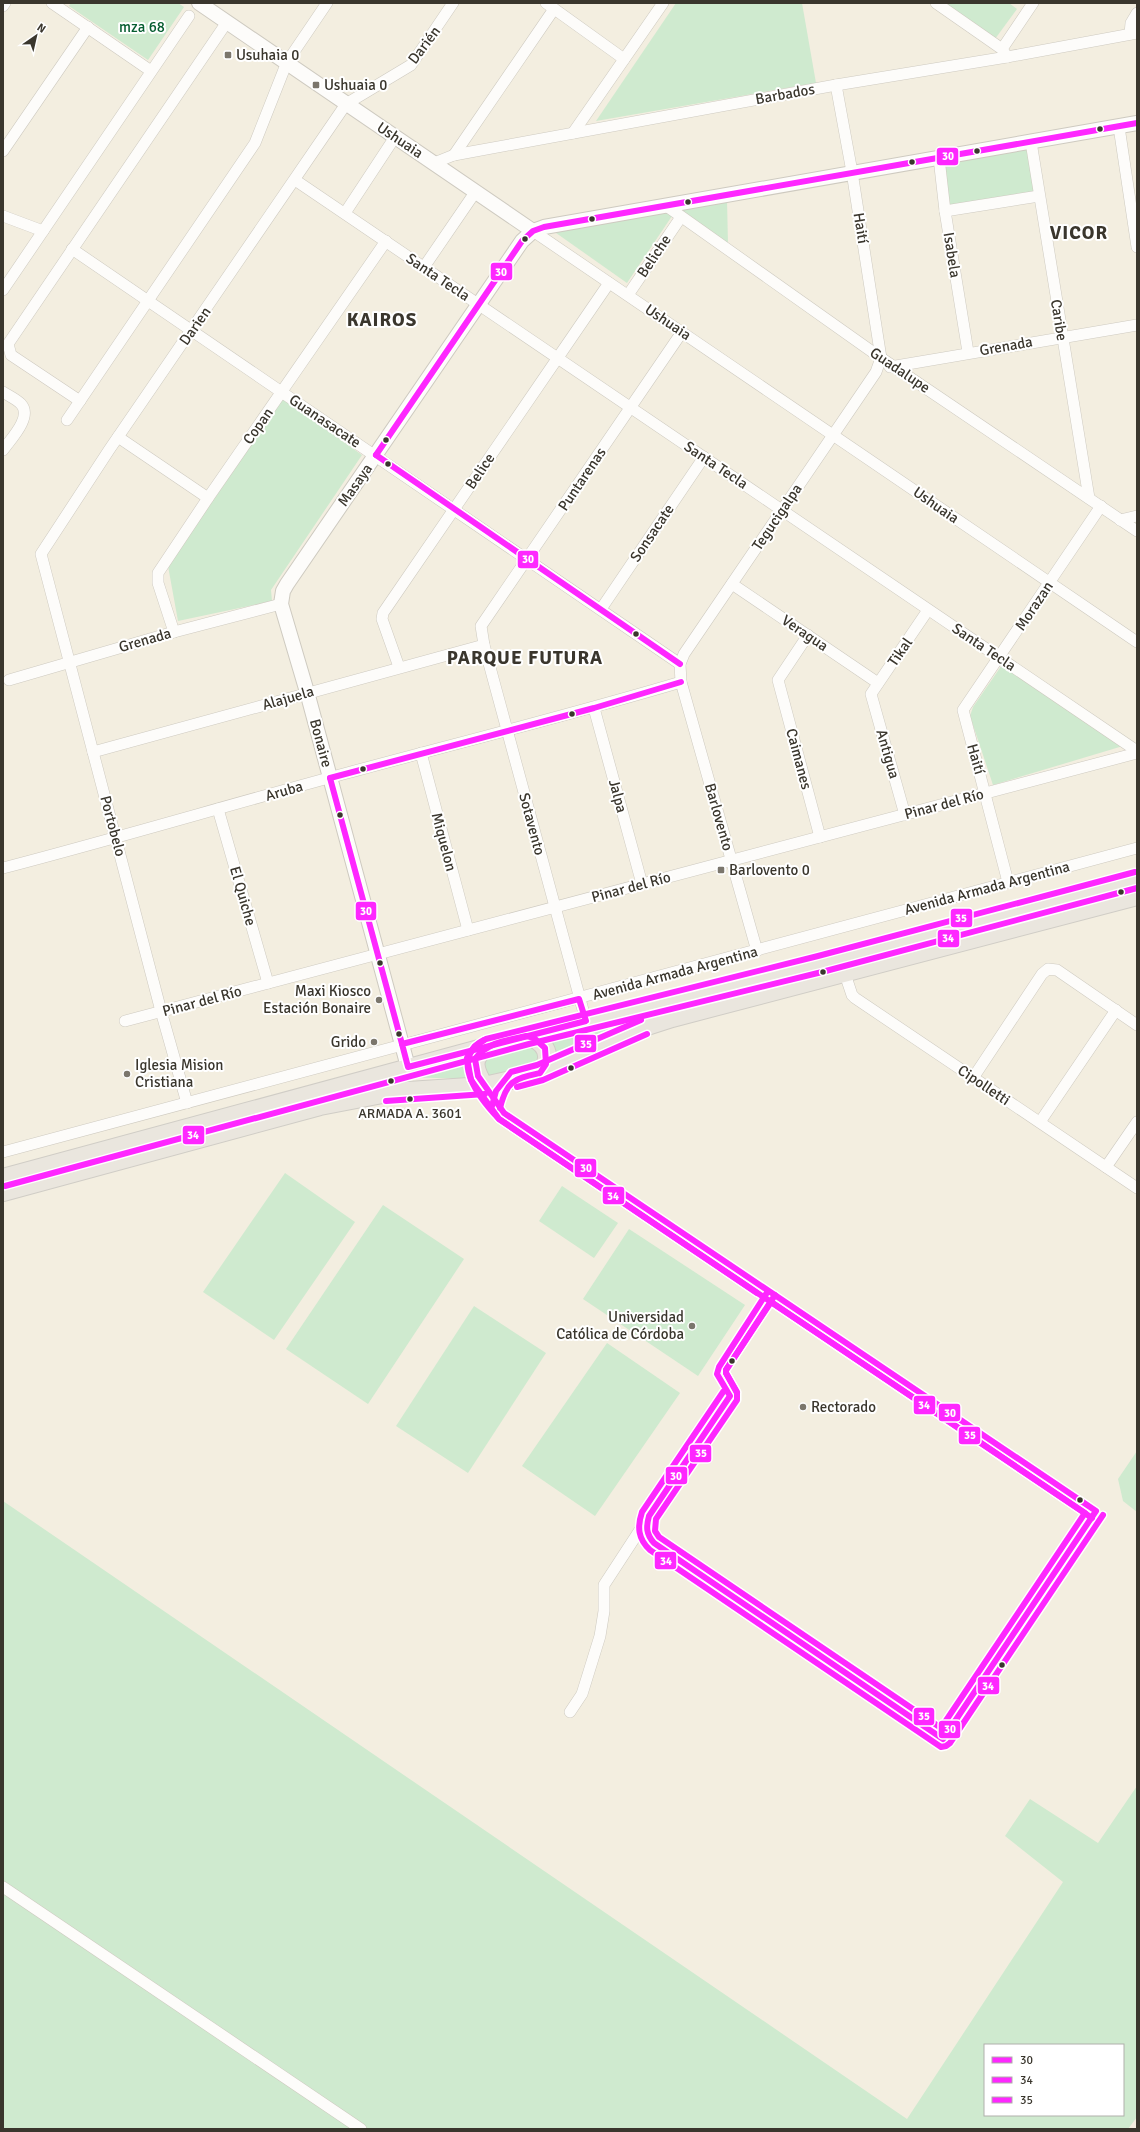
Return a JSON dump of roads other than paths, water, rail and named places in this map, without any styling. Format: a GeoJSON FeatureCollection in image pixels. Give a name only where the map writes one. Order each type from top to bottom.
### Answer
{"type":"FeatureCollection","features":[{"type":"Feature","properties":{"kind":"main road","name":"Avenida Armada Argentina"},"geometry":{"type":"LineString","coordinates":[[3,1178],[408,1067],[586,1021],[820,964],[1137,880]]}},
{"type":"Feature","properties":{"kind":"main road"},"geometry":{"type":"LineString","coordinates":[[3,1192],[320,1106],[392,1092],[484,1086],[540,1073],[640,1028],[844,971],[1137,896]]}},
{"type":"Feature","properties":{"kind":"main road"},"geometry":{"type":"LineString","coordinates":[[527,1036],[541,1042],[547,1052],[546,1064],[540,1073]]}},
{"type":"Feature","properties":{"kind":"main road"},"geometry":{"type":"LineString","coordinates":[[484,1086],[478,1076],[475,1064],[477,1055],[488,1047]]}},
{"type":"Feature","properties":{"kind":"street"},"geometry":{"type":"LineString","coordinates":[[52,3],[152,71]]}},
{"type":"Feature","properties":{"kind":"street","name":"Ushuaia"},"geometry":{"type":"LineString","coordinates":[[199,3],[609,283],[834,434],[1137,642]]}},
{"type":"Feature","properties":{"kind":"street"},"geometry":{"type":"LineString","coordinates":[[68,420],[255,143],[287,62],[327,3]]}},
{"type":"Feature","properties":{"kind":"street","name":"Darién"},"geometry":{"type":"LineString","coordinates":[[346,104],[412,64],[453,3]]}},
{"type":"Feature","properties":{"kind":"street"},"geometry":{"type":"LineString","coordinates":[[573,133],[663,3]]}},
{"type":"Feature","properties":{"kind":"street"},"geometry":{"type":"LineString","coordinates":[[936,3],[1005,53],[1028,5]]}},
{"type":"Feature","properties":{"kind":"street"},"geometry":{"type":"LineString","coordinates":[[454,155],[550,6],[624,59]]}},
{"type":"Feature","properties":{"kind":"street"},"geometry":{"type":"LineString","coordinates":[[1134,33],[1131,23],[1137,13]]}},
{"type":"Feature","properties":{"kind":"street"},"geometry":{"type":"LineString","coordinates":[[3,290],[189,16]]}},
{"type":"Feature","properties":{"kind":"street"},"geometry":{"type":"LineString","coordinates":[[80,401],[12,355],[8,348],[10,340],[227,22]]}},
{"type":"Feature","properties":{"kind":"street"},"geometry":{"type":"LineString","coordinates":[[3,151],[88,27]]}},
{"type":"Feature","properties":{"kind":"street","name":"Barbados"},"geometry":{"type":"LineString","coordinates":[[434,163],[454,155],[1005,53],[1134,33]]}},
{"type":"Feature","properties":{"kind":"street","name":"Haití"},"geometry":{"type":"LineString","coordinates":[[836,85],[852,172],[880,358],[876,372]]}},
{"type":"Feature","properties":{"kind":"street","name":"Darien"},"geometry":{"type":"LineString","coordinates":[[43,548],[346,104]]}},
{"type":"Feature","properties":{"kind":"street"},"geometry":{"type":"LineString","coordinates":[[533,231],[544,227],[665,205],[1137,123]]}},
{"type":"Feature","properties":{"kind":"street"},"geometry":{"type":"LineString","coordinates":[[1119,126],[1137,247]]}},
{"type":"Feature","properties":{"kind":"street"},"geometry":{"type":"LineString","coordinates":[[345,213],[395,137]]}},
{"type":"Feature","properties":{"kind":"street","name":"Caribe"},"geometry":{"type":"LineString","coordinates":[[1031,142],[1089,498]]}},
{"type":"Feature","properties":{"kind":"street","name":"Isabela"},"geometry":{"type":"LineString","coordinates":[[939,158],[945,211],[968,352]]}},
{"type":"Feature","properties":{"kind":"street","name":"Santa Tecla"},"geometry":{"type":"LineString","coordinates":[[295,180],[1137,752]]}},
{"type":"Feature","properties":{"kind":"street"},"geometry":{"type":"LineString","coordinates":[[424,267],[476,191]]}},
{"type":"Feature","properties":{"kind":"street"},"geometry":{"type":"LineString","coordinates":[[945,211],[1039,196]]}},
{"type":"Feature","properties":{"kind":"street","name":"Guadalupe"},"geometry":{"type":"LineString","coordinates":[[665,205],[880,358],[1137,531]]}},
{"type":"Feature","properties":{"kind":"street"},"geometry":{"type":"LineString","coordinates":[[3,216],[43,231]]}},
{"type":"Feature","properties":{"kind":"street","name":"Beliche"},"geometry":{"type":"LineString","coordinates":[[628,295],[681,217]]}},
{"type":"Feature","properties":{"kind":"street","name":"Masaya"},"geometry":{"type":"LineString","coordinates":[[281,604],[283,591],[287,584],[478,304],[522,241],[533,231]]}},
{"type":"Feature","properties":{"kind":"street","name":"Copan"},"geometry":{"type":"LineString","coordinates":[[174,632],[158,583],[158,573],[208,498],[386,241]]}},
{"type":"Feature","properties":{"kind":"street","name":"Guanasacate"},"geometry":{"type":"LineString","coordinates":[[72,249],[376,455],[680,664]]}},
{"type":"Feature","properties":{"kind":"street","name":"Belice"},"geometry":{"type":"LineString","coordinates":[[399,667],[382,619],[383,614],[609,283]]}},
{"type":"Feature","properties":{"kind":"street","name":"Grenada"},"geometry":{"type":"LineString","coordinates":[[876,372],[892,365],[1062,336],[1137,325]]}},
{"type":"Feature","properties":{"kind":"street","name":"Puntarenas"},"geometry":{"type":"LineString","coordinates":[[481,626],[682,332]]}},
{"type":"Feature","properties":{"kind":"street","name":"Tegucigalpa"},"geometry":{"type":"LineString","coordinates":[[680,664],[684,654],[876,372]]}},
{"type":"Feature","properties":{"kind":"street"},"geometry":{"type":"LineString","coordinates":[[3,392],[22,405],[25,415],[23,421],[3,450]]}},
{"type":"Feature","properties":{"kind":"street"},"geometry":{"type":"LineString","coordinates":[[118,437],[208,498]]}},
{"type":"Feature","properties":{"kind":"street","name":"Sonsacate"},"geometry":{"type":"LineString","coordinates":[[601,609],[704,457]]}},
{"type":"Feature","properties":{"kind":"street","name":"Morazan"},"geometry":{"type":"LineString","coordinates":[[965,705],[1050,583],[1100,506]]}},
{"type":"Feature","properties":{"kind":"street"},"geometry":{"type":"LineString","coordinates":[[1120,520],[1137,516]]}},
{"type":"Feature","properties":{"kind":"street","name":"Portobelo"},"geometry":{"type":"LineString","coordinates":[[43,548],[41,559],[161,1011],[187,1103]]}},
{"type":"Feature","properties":{"kind":"street","name":"Veragua"},"geometry":{"type":"LineString","coordinates":[[732,584],[878,682]]}},
{"type":"Feature","properties":{"kind":"street","name":"Grenada"},"geometry":{"type":"LineString","coordinates":[[9,680],[174,632],[281,604]]}},
{"type":"Feature","properties":{"kind":"street","name":"Bonaire"},"geometry":{"type":"LineString","coordinates":[[281,604],[307,692],[408,1067]]}},
{"type":"Feature","properties":{"kind":"street","name":"Tikal"},"geometry":{"type":"LineString","coordinates":[[871,694],[928,610]]}},
{"type":"Feature","properties":{"kind":"street","name":"Sotavento"},"geometry":{"type":"LineString","coordinates":[[481,626],[484,645],[586,1021]]}},
{"type":"Feature","properties":{"kind":"street","name":"Caimanes"},"geometry":{"type":"LineString","coordinates":[[808,635],[778,680],[820,837]]}},
{"type":"Feature","properties":{"kind":"street","name":"Alajuela"},"geometry":{"type":"LineString","coordinates":[[93,752],[307,692],[484,645]]}},
{"type":"Feature","properties":{"kind":"street"},"geometry":{"type":"LineString","coordinates":[[680,664],[681,682]]}},
{"type":"Feature","properties":{"kind":"street","name":"Aruba"},"geometry":{"type":"LineString","coordinates":[[3,868],[116,839],[421,753],[594,708],[681,682]]}},
{"type":"Feature","properties":{"kind":"street","name":"Barlovento"},"geometry":{"type":"LineString","coordinates":[[681,682],[757,951]]}},
{"type":"Feature","properties":{"kind":"street","name":"Antigua"},"geometry":{"type":"LineString","coordinates":[[871,694],[905,815]]}},
{"type":"Feature","properties":{"kind":"street","name":"Haití"},"geometry":{"type":"LineString","coordinates":[[965,705],[963,715],[986,793],[1008,882]]}},
{"type":"Feature","properties":{"kind":"street","name":"Jalpa"},"geometry":{"type":"LineString","coordinates":[[594,708],[642,884]]}},
{"type":"Feature","properties":{"kind":"street","name":"Pinar del Río"},"geometry":{"type":"LineString","coordinates":[[125,1021],[905,815],[1137,752]]}},
{"type":"Feature","properties":{"kind":"street","name":"Miquelon"},"geometry":{"type":"LineString","coordinates":[[421,753],[468,930]]}},
{"type":"Feature","properties":{"kind":"street","name":"El Quiche"},"geometry":{"type":"LineString","coordinates":[[218,809],[268,983]]}},
{"type":"Feature","properties":{"kind":"street","name":"Avenida Armada Argentina"},"geometry":{"type":"LineString","coordinates":[[3,1152],[402,1044],[579,999],[1137,848]]}},
{"type":"Feature","properties":{"kind":"street"},"geometry":{"type":"LineString","coordinates":[[973,1078],[1042,974],[1048,969],[1056,970],[1137,1024]]}},
{"type":"Feature","properties":{"kind":"street","name":"Cipolletti"},"geometry":{"type":"LineString","coordinates":[[844,971],[852,995],[855,998],[1137,1188]]}},
{"type":"Feature","properties":{"kind":"street"},"geometry":{"type":"LineString","coordinates":[[1040,1122],[1116,1010]]}},
{"type":"Feature","properties":{"kind":"street"},"geometry":{"type":"LineString","coordinates":[[1106,1167],[1137,1122]]}},
{"type":"Feature","properties":{"kind":"street"},"geometry":{"type":"LineString","coordinates":[[570,1712],[582,1694],[600,1636],[604,1611],[604,1585],[649,1516]]}},
{"type":"Feature","properties":{"kind":"street"},"geometry":{"type":"LineString","coordinates":[[3,1887],[361,2129]]}},
{"type":"Feature","properties":{"kind":"place","name":"Usuhaia 0"},"geometry":{"type":"Point","coordinates":[228,55]}},
{"type":"Feature","properties":{"kind":"place","name":"Ushuaia 0"},"geometry":{"type":"Point","coordinates":[316,85]}},
{"type":"Feature","properties":{"kind":"place","name":"Barlovento 0"},"geometry":{"type":"Point","coordinates":[721,870]}},
{"type":"Feature","properties":{"kind":"place","name":"Maxi Kiosco Estación Bonaire"},"geometry":{"type":"Point","coordinates":[379,1000]}},
{"type":"Feature","properties":{"kind":"place","name":"Grido"},"geometry":{"type":"Point","coordinates":[374,1042]}},
{"type":"Feature","properties":{"kind":"place","name":"Iglesia Mision Cristiana"},"geometry":{"type":"Point","coordinates":[127,1074]}},
{"type":"Feature","properties":{"kind":"place","name":"ARMADA A. 3601"},"geometry":{"type":"Point","coordinates":[410,1099]}},
{"type":"Feature","properties":{"kind":"place","name":"Universidad Católica de Córdoba"},"geometry":{"type":"Point","coordinates":[692,1326]}},
{"type":"Feature","properties":{"kind":"place","name":"Rectorado"},"geometry":{"type":"Point","coordinates":[803,1407]}},
{"type":"Feature","properties":{"kind":"district","name":"VICOR"},"geometry":{"type":"Point","coordinates":[1079,233]}},
{"type":"Feature","properties":{"kind":"district","name":"KAIROS"},"geometry":{"type":"Point","coordinates":[382,320]}},
{"type":"Feature","properties":{"kind":"district","name":"PARQUE FUTURA"},"geometry":{"type":"Point","coordinates":[525,658]}},
{"type":"Feature","properties":{"kind":"park label","name":"mza 68"},"geometry":{"type":"Point","coordinates":[142,27]}}]}
